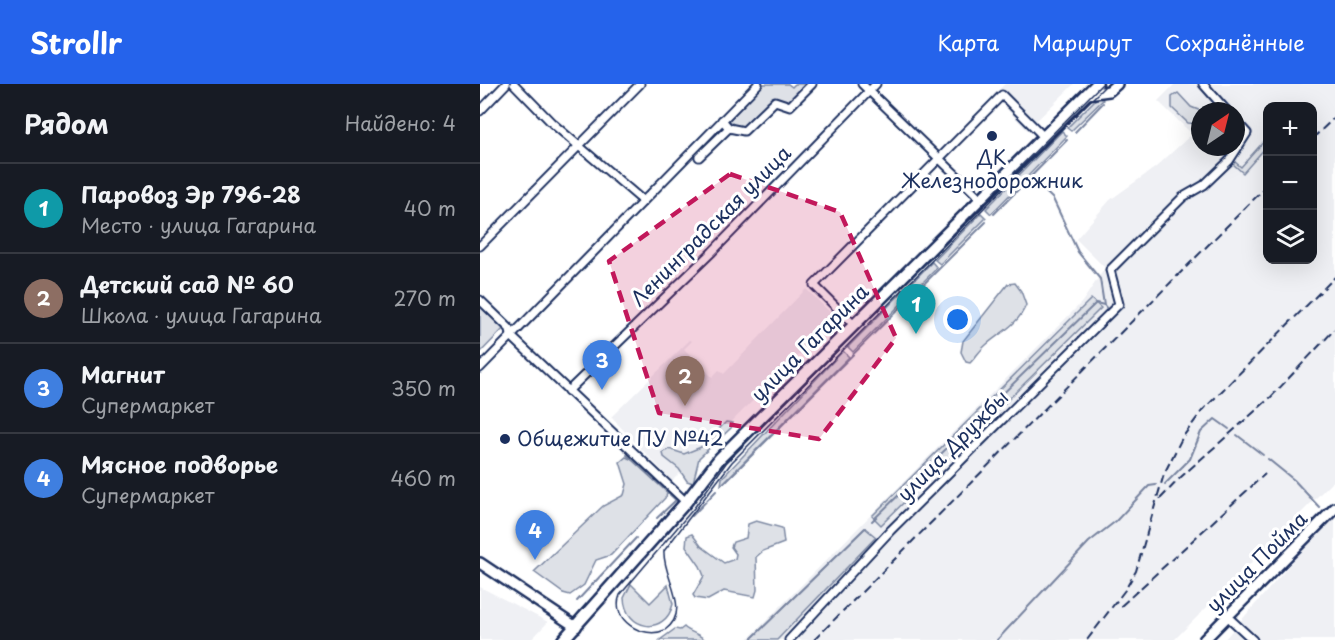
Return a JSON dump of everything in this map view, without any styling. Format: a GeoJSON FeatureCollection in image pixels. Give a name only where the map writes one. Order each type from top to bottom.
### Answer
{"type":"FeatureCollection","features":[{"type":"Feature","properties":{"kind":"main road"},"geometry":{"type":"LineString","coordinates":[[1093,87],[1109,91],[1117,84]]}},
{"type":"Feature","properties":{"kind":"main road","name":"улица Гагарина"},"geometry":{"type":"LineString","coordinates":[[563,640],[686,502],[719,459],[1093,87]]}},
{"type":"Feature","properties":{"kind":"main road","name":"улица Пойма"},"geometry":{"type":"LineString","coordinates":[[1204,640],[1335,508]]}},
{"type":"Feature","properties":{"kind":"main road"},"geometry":{"type":"LineString","coordinates":[[480,563],[576,627]]}},
{"type":"Feature","properties":{"kind":"street"},"geometry":{"type":"LineString","coordinates":[[480,111],[506,84]]}},
{"type":"Feature","properties":{"kind":"street"},"geometry":{"type":"LineString","coordinates":[[514,84],[552,123],[642,200]]}},
{"type":"Feature","properties":{"kind":"street"},"geometry":{"type":"LineString","coordinates":[[480,246],[640,84]]}},
{"type":"Feature","properties":{"kind":"street"},"geometry":{"type":"LineString","coordinates":[[480,368],[758,84]]}},
{"type":"Feature","properties":{"kind":"street"},"geometry":{"type":"LineString","coordinates":[[722,120],[729,128],[744,131],[775,101],[790,106],[812,84]]}},
{"type":"Feature","properties":{"kind":"street"},"geometry":{"type":"LineString","coordinates":[[862,84],[981,199]]}},
{"type":"Feature","properties":{"kind":"street","name":"Ленинградская улица"},"geometry":{"type":"LineString","coordinates":[[568,391],[712,252],[876,84]]}},
{"type":"Feature","properties":{"kind":"street"},"geometry":{"type":"LineString","coordinates":[[1203,84],[1219,102]]}},
{"type":"Feature","properties":{"kind":"street"},"geometry":{"type":"LineString","coordinates":[[854,325],[814,285],[938,158],[1002,95],[1044,137]]}},
{"type":"Feature","properties":{"kind":"street"},"geometry":{"type":"LineString","coordinates":[[699,157],[729,128]]}},
{"type":"Feature","properties":{"kind":"street","name":"улица Дружбы"},"geometry":{"type":"LineString","coordinates":[[789,640],[891,530],[1119,304],[1110,270],[1183,197],[1204,185],[1232,156]]}},
{"type":"Feature","properties":{"kind":"street"},"geometry":{"type":"LineString","coordinates":[[480,300],[510,329],[512,336],[568,391],[686,502]]}},
{"type":"Feature","properties":{"kind":"street"},"geometry":{"type":"LineString","coordinates":[[1228,617],[1253,640]]}},
{"type":"Feature","properties":{"kind":"highlighted area"},"geometry":{"type":"Polygon","coordinates":[[[730,174],[840,212],[896,338],[819,439],[659,413],[609,261],[730,174]]]}},
{"type":"Feature","properties":{"kind":"shaded area"},"geometry":{"type":"Polygon","coordinates":[[[764,84],[788,84],[792,87],[795,84],[808,84],[789,103],[768,101],[744,128],[735,126],[729,120],[764,84]]]}},
{"type":"Feature","properties":{"kind":"shaded area"},"geometry":{"type":"Polygon","coordinates":[[[1005,84],[1074,84],[1027,130],[993,95],[1005,84]]]}},
{"type":"Feature","properties":{"kind":"shaded area"},"geometry":{"type":"Polygon","coordinates":[[[1175,84],[1335,84],[1335,479],[1174,640],[747,640],[1082,302],[1105,268],[1076,239],[1110,200],[1156,167],[1191,135],[1191,156],[1245,156],[1245,102],[1191,102],[1191,133],[1158,101],[1175,84]]]}},
{"type":"Feature","properties":{"kind":"shaded area"},"geometry":{"type":"Polygon","coordinates":[[[1178,93],[1191,107],[1191,123],[1172,108],[1172,97],[1178,93]]]}},
{"type":"Feature","properties":{"kind":"shaded area"},"geometry":{"type":"Polygon","coordinates":[[[1099,96],[1103,100],[1071,131],[1067,128],[1099,96]]]}},
{"type":"Feature","properties":{"kind":"shaded area"},"geometry":{"type":"Polygon","coordinates":[[[1062,131],[1067,136],[991,214],[986,209],[1062,131]]]}},
{"type":"Feature","properties":{"kind":"shaded area"},"geometry":{"type":"Polygon","coordinates":[[[1263,142],[1263,150],[1243,173],[1233,164],[1235,162],[1241,167],[1263,142]]]}},
{"type":"Feature","properties":{"kind":"shaded area"},"geometry":{"type":"Polygon","coordinates":[[[981,213],[986,218],[940,264],[935,260],[981,213]]]}},
{"type":"Feature","properties":{"kind":"shaded area"},"geometry":{"type":"Polygon","coordinates":[[[932,262],[937,268],[853,352],[848,347],[932,262]]]}},
{"type":"Feature","properties":{"kind":"shaded area"},"geometry":{"type":"Polygon","coordinates":[[[1015,283],[1026,305],[1023,312],[1014,323],[984,347],[970,363],[966,362],[961,352],[963,341],[1008,284],[1015,283]]]}},
{"type":"Feature","properties":{"kind":"shaded area"},"geometry":{"type":"Polygon","coordinates":[[[806,289],[836,318],[672,481],[611,417],[690,340],[692,341],[684,349],[712,377],[719,370],[724,374],[806,289]]]}},
{"type":"Feature","properties":{"kind":"shaded area"},"geometry":{"type":"Polygon","coordinates":[[[1091,299],[1101,308],[881,525],[872,516],[1091,299]]]}},
{"type":"Feature","properties":{"kind":"shaded area"},"geometry":{"type":"Polygon","coordinates":[[[480,304],[505,327],[480,353],[480,304]]]}},
{"type":"Feature","properties":{"kind":"shaded area"},"geometry":{"type":"Polygon","coordinates":[[[843,351],[849,357],[721,485],[722,478],[843,351]]]}},
{"type":"Feature","properties":{"kind":"shaded area"},"geometry":{"type":"Polygon","coordinates":[[[726,422],[733,423],[731,428],[699,458],[693,483],[687,481],[679,469],[664,457],[663,453],[669,449],[684,454],[701,447],[726,422]]]}},
{"type":"Feature","properties":{"kind":"shaded area"},"geometry":{"type":"Polygon","coordinates":[[[626,457],[643,465],[668,489],[666,497],[611,555],[596,560],[584,585],[570,595],[563,593],[534,572],[603,506],[624,495],[627,484],[620,462],[626,457]]]}},
{"type":"Feature","properties":{"kind":"shaded area"},"geometry":{"type":"Polygon","coordinates":[[[1335,518],[1335,640],[1224,640],[1301,552],[1335,518]]]}},
{"type":"Feature","properties":{"kind":"shaded area"},"geometry":{"type":"Polygon","coordinates":[[[756,521],[782,528],[784,543],[763,551],[756,557],[757,590],[755,597],[724,591],[708,600],[695,598],[693,595],[704,576],[686,546],[687,536],[692,534],[701,546],[724,563],[735,559],[736,554],[731,547],[733,542],[746,538],[748,524],[756,521]]]}},
{"type":"Feature","properties":{"kind":"shaded area"},"geometry":{"type":"Polygon","coordinates":[[[865,528],[876,537],[777,640],[750,640],[865,528]]]}},
{"type":"Feature","properties":{"kind":"shaded area"},"geometry":{"type":"Polygon","coordinates":[[[631,584],[650,603],[668,585],[673,604],[669,615],[654,625],[638,623],[626,609],[624,598],[631,584]]]}},
{"type":"Feature","properties":{"kind":"shaded area"},"geometry":{"type":"Polygon","coordinates":[[[480,587],[548,622],[531,640],[480,640],[480,587]]]}},
{"type":"Feature","properties":{"kind":"shaded area"},"geometry":{"type":"Polygon","coordinates":[[[684,627],[705,640],[660,640],[675,629],[680,630],[684,627]]]}},
{"type":"Feature","properties":{"kind":"waterway"},"geometry":{"type":"LineString","coordinates":[[1075,132],[1103,103]]}},
{"type":"Feature","properties":{"kind":"waterway"},"geometry":{"type":"LineString","coordinates":[[994,214],[1067,140]]}},
{"type":"Feature","properties":{"kind":"waterway"},"geometry":{"type":"LineString","coordinates":[[1031,178],[1053,199],[1078,252],[1100,279],[1104,305]]}},
{"type":"Feature","properties":{"kind":"waterway"},"geometry":{"type":"LineString","coordinates":[[724,483],[986,222]]}},
{"type":"Feature","properties":{"kind":"waterway"},"geometry":{"type":"LineString","coordinates":[[872,521],[1096,303],[1104,305],[1108,310]]}},
{"type":"Feature","properties":{"kind":"waterway"},"geometry":{"type":"LineString","coordinates":[[1165,484],[1190,459],[1201,432],[1215,419],[1229,429]]}},
{"type":"Feature","properties":{"kind":"waterway"},"geometry":{"type":"LineString","coordinates":[[1237,435],[1263,455]]}},
{"type":"Feature","properties":{"kind":"waterway"},"geometry":{"type":"LineString","coordinates":[[627,455],[679,503]]}},
{"type":"Feature","properties":{"kind":"waterway"},"geometry":{"type":"LineString","coordinates":[[1268,459],[1294,480],[1320,508]]}},
{"type":"Feature","properties":{"kind":"waterway"},"geometry":{"type":"LineString","coordinates":[[997,640],[1089,542],[1116,521],[1149,486],[1156,485]]}},
{"type":"Feature","properties":{"kind":"waterway"},"geometry":{"type":"LineString","coordinates":[[692,516],[716,491]]}},
{"type":"Feature","properties":{"kind":"waterway"},"geometry":{"type":"LineString","coordinates":[[657,518],[676,500]]}},
{"type":"Feature","properties":{"kind":"waterway"},"geometry":{"type":"LineString","coordinates":[[750,640],[865,528]]}},
{"type":"Feature","properties":{"kind":"waterway"},"geometry":{"type":"LineString","coordinates":[[577,601],[636,538]]}},
{"type":"Feature","properties":{"kind":"tram line"},"geometry":{"type":"LineString","coordinates":[[1102,84],[726,463],[694,508],[620,595],[618,604],[620,612],[630,626],[638,630],[656,632],[665,630],[673,622],[676,603],[664,551],[732,462],[1107,84]]}},
{"type":"Feature","properties":{"kind":"railway"},"geometry":{"type":"LineString","coordinates":[[1317,134],[1335,117]]}},
{"type":"Feature","properties":{"kind":"railway"},"geometry":{"type":"LineString","coordinates":[[814,640],[1263,190]]}},
{"type":"Feature","properties":{"kind":"railway"},"geometry":{"type":"LineString","coordinates":[[1087,640],[1125,590],[1136,571],[1164,474],[1182,438],[1202,411],[1335,277]]}},
{"type":"Feature","properties":{"kind":"railway"},"geometry":{"type":"LineString","coordinates":[[1160,499],[1181,477],[1271,397],[1335,329]]}},
{"type":"Feature","properties":{"kind":"railway"},"geometry":{"type":"LineString","coordinates":[[1121,606],[1265,474]]}},
{"type":"Feature","properties":{"kind":"place","name":"ДК Железнодорожник"},"geometry":{"type":"Point","coordinates":[992,136]}},
{"type":"Feature","properties":{"kind":"place","name":"Паровоз Эр 796-28"},"geometry":{"type":"Point","coordinates":[916,334]}},
{"type":"Feature","properties":{"kind":"place","name":"Магнит"},"geometry":{"type":"Point","coordinates":[602,390]}},
{"type":"Feature","properties":{"kind":"place","name":"Детский сад № 60"},"geometry":{"type":"Point","coordinates":[685,406]}},
{"type":"Feature","properties":{"kind":"place","name":"Общежитие ПУ №42"},"geometry":{"type":"Point","coordinates":[505,439]}},
{"type":"Feature","properties":{"kind":"place","name":"Мясное подворье"},"geometry":{"type":"Point","coordinates":[535,560]}}]}
